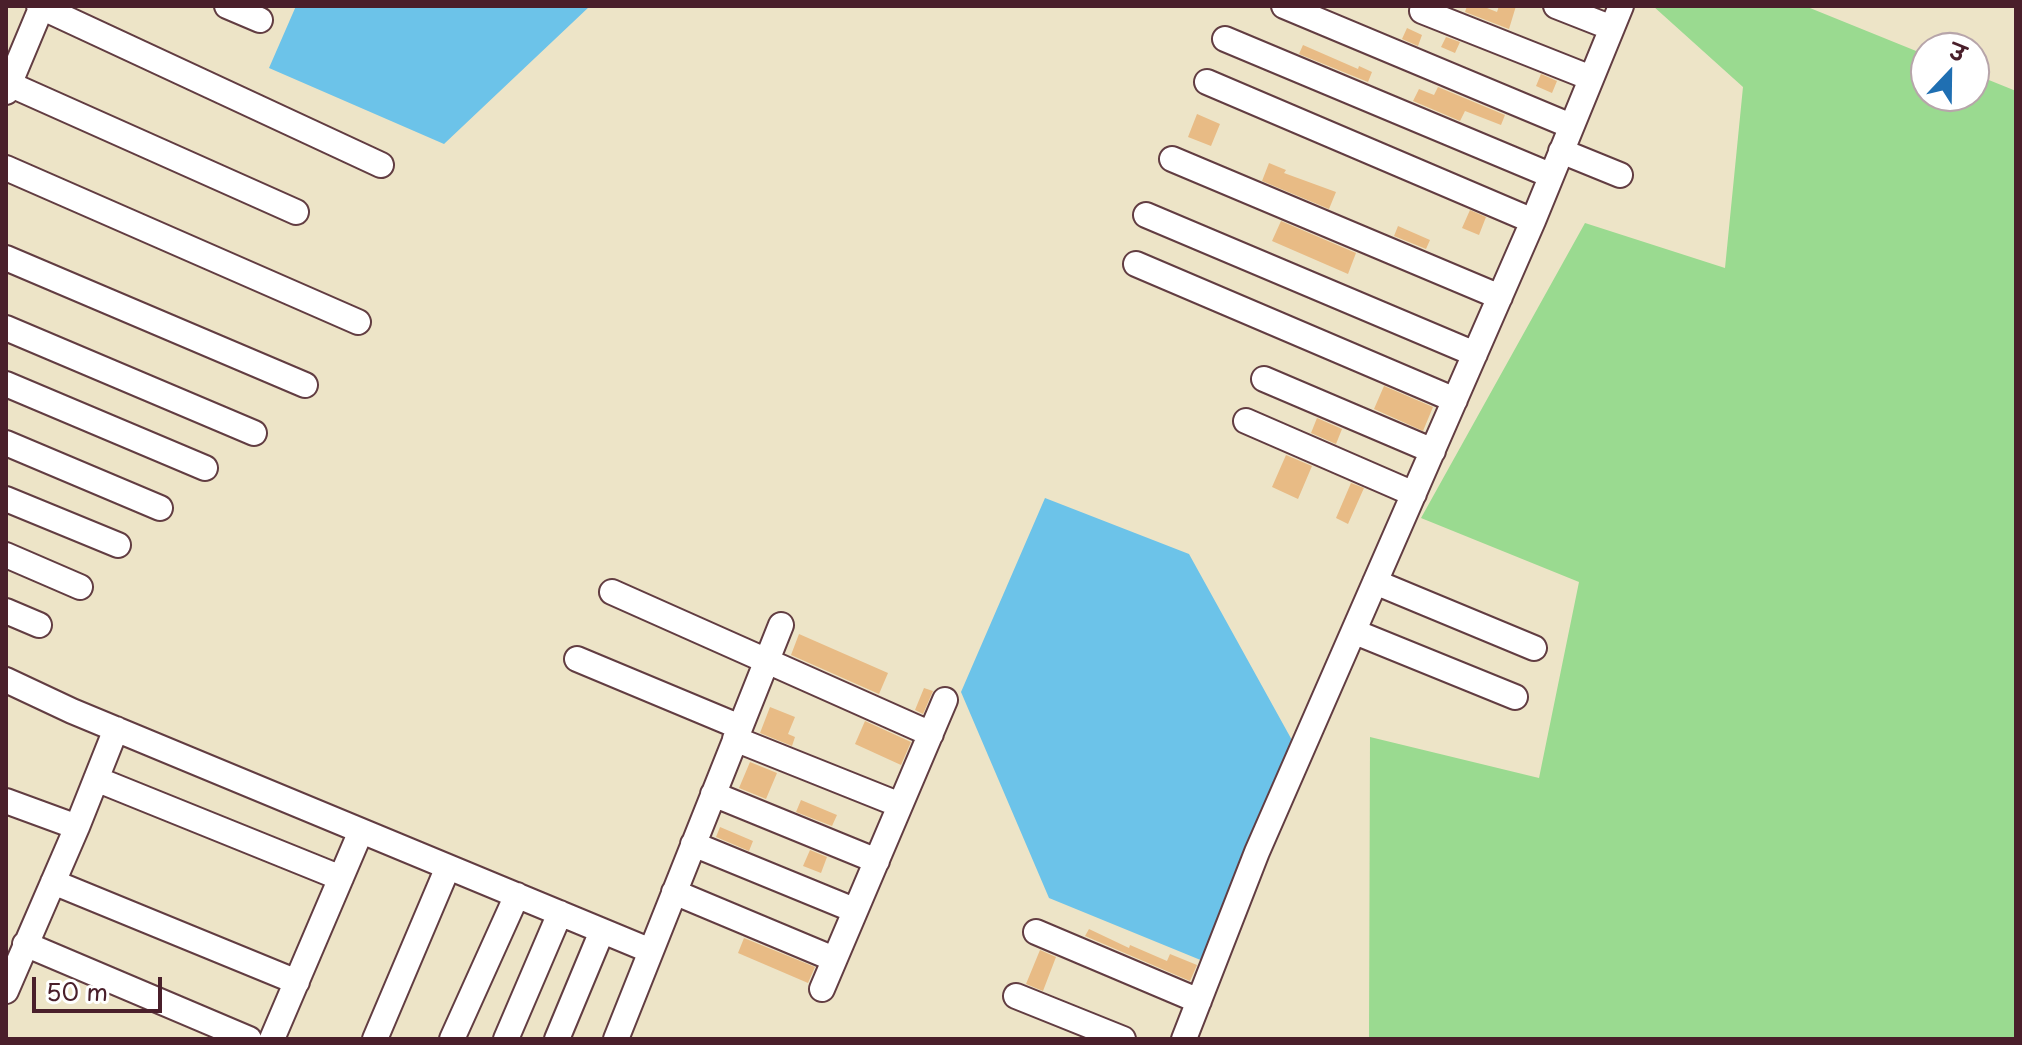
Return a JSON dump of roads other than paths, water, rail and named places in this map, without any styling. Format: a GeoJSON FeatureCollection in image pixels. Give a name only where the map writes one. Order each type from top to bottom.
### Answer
{"type":"FeatureCollection","features":[{"type":"Feature","properties":{"kind":"street"},"geometry":{"type":"LineString","coordinates":[[296,212],[8,88],[14,49],[41,6],[381,165]]}},
{"type":"Feature","properties":{"kind":"street"},"geometry":{"type":"LineString","coordinates":[[227,6],[260,20]]}},
{"type":"Feature","properties":{"kind":"street"},"geometry":{"type":"LineString","coordinates":[[1284,6],[1571,126]]}},
{"type":"Feature","properties":{"kind":"street"},"geometry":{"type":"LineString","coordinates":[[1184,1039],[1263,838],[1533,221],[1616,17],[1556,6]]}},
{"type":"Feature","properties":{"kind":"street"},"geometry":{"type":"LineString","coordinates":[[1422,11],[1591,78]]}},
{"type":"Feature","properties":{"kind":"street"},"geometry":{"type":"LineString","coordinates":[[1225,39],[1550,175]]}},
{"type":"Feature","properties":{"kind":"street"},"geometry":{"type":"LineString","coordinates":[[1207,82],[1533,221]]}},
{"type":"Feature","properties":{"kind":"street"},"geometry":{"type":"LineString","coordinates":[[1561,151],[1620,175]]}},
{"type":"Feature","properties":{"kind":"street"},"geometry":{"type":"LineString","coordinates":[[1172,159],[1500,297]]}},
{"type":"Feature","properties":{"kind":"street"},"geometry":{"type":"LineString","coordinates":[[6,168],[358,322]]}},
{"type":"Feature","properties":{"kind":"street"},"geometry":{"type":"LineString","coordinates":[[1146,215],[1475,354]]}},
{"type":"Feature","properties":{"kind":"street"},"geometry":{"type":"LineString","coordinates":[[6,258],[305,385]]}},
{"type":"Feature","properties":{"kind":"street"},"geometry":{"type":"LineString","coordinates":[[1136,264],[1455,400]]}},
{"type":"Feature","properties":{"kind":"street"},"geometry":{"type":"LineString","coordinates":[[6,328],[254,433]]}},
{"type":"Feature","properties":{"kind":"street"},"geometry":{"type":"LineString","coordinates":[[1264,379],[1433,451]]}},
{"type":"Feature","properties":{"kind":"street"},"geometry":{"type":"LineString","coordinates":[[6,384],[205,468]]}},
{"type":"Feature","properties":{"kind":"street"},"geometry":{"type":"LineString","coordinates":[[1246,421],[1414,494]]}},
{"type":"Feature","properties":{"kind":"street"},"geometry":{"type":"LineString","coordinates":[[6,443],[160,508]]}},
{"type":"Feature","properties":{"kind":"street"},"geometry":{"type":"LineString","coordinates":[[6,499],[118,545]]}},
{"type":"Feature","properties":{"kind":"street"},"geometry":{"type":"LineString","coordinates":[[6,555],[80,587]]}},
{"type":"Feature","properties":{"kind":"street"},"geometry":{"type":"LineString","coordinates":[[1375,582],[1534,648]]}},
{"type":"Feature","properties":{"kind":"street"},"geometry":{"type":"LineString","coordinates":[[612,592],[931,734]]}},
{"type":"Feature","properties":{"kind":"street"},"geometry":{"type":"LineString","coordinates":[[6,611],[39,625]]}},
{"type":"Feature","properties":{"kind":"street"},"geometry":{"type":"LineString","coordinates":[[616,1039],[781,625]]}},
{"type":"Feature","properties":{"kind":"street"},"geometry":{"type":"LineString","coordinates":[[1355,632],[1515,697]]}},
{"type":"Feature","properties":{"kind":"street"},"geometry":{"type":"LineString","coordinates":[[577,659],[900,805]]}},
{"type":"Feature","properties":{"kind":"street"},"geometry":{"type":"LineString","coordinates":[[6,680],[116,729],[651,951]]}},
{"type":"Feature","properties":{"kind":"street"},"geometry":{"type":"LineString","coordinates":[[822,989],[945,700]]}},
{"type":"Feature","properties":{"kind":"street"},"geometry":{"type":"LineString","coordinates":[[6,991],[116,729]]}},
{"type":"Feature","properties":{"kind":"street"},"geometry":{"type":"LineString","coordinates":[[96,779],[341,878]]}},
{"type":"Feature","properties":{"kind":"street"},"geometry":{"type":"LineString","coordinates":[[713,794],[877,861]]}},
{"type":"Feature","properties":{"kind":"street"},"geometry":{"type":"LineString","coordinates":[[6,801],[77,827]]}},
{"type":"Feature","properties":{"kind":"street"},"geometry":{"type":"LineString","coordinates":[[272,1039],[361,831]]}},
{"type":"Feature","properties":{"kind":"street"},"geometry":{"type":"LineString","coordinates":[[693,844],[854,910]]}},
{"type":"Feature","properties":{"kind":"street"},"geometry":{"type":"LineString","coordinates":[[375,1039],[448,867]]}},
{"type":"Feature","properties":{"kind":"street"},"geometry":{"type":"LineString","coordinates":[[53,882],[297,982]]}},
{"type":"Feature","properties":{"kind":"street"},"geometry":{"type":"LineString","coordinates":[[674,892],[834,959]]}},
{"type":"Feature","properties":{"kind":"street"},"geometry":{"type":"LineString","coordinates":[[452,1039],[517,895]]}},
{"type":"Feature","properties":{"kind":"street"},"geometry":{"type":"LineString","coordinates":[[506,1039],[560,913]]}},
{"type":"Feature","properties":{"kind":"street"},"geometry":{"type":"LineString","coordinates":[[557,1039],[602,931]]}},
{"type":"Feature","properties":{"kind":"street"},"geometry":{"type":"LineString","coordinates":[[1036,932],[1199,1001]]}},
{"type":"Feature","properties":{"kind":"street"},"geometry":{"type":"LineString","coordinates":[[25,944],[249,1039]]}},
{"type":"Feature","properties":{"kind":"street"},"geometry":{"type":"LineString","coordinates":[[1016,996],[1123,1039]]}},
{"type":"Feature","properties":{"kind":"water"},"geometry":{"type":"Polygon","coordinates":[[[296,6],[590,6],[444,144],[269,68],[296,6]]]}},
{"type":"Feature","properties":{"kind":"water"},"geometry":{"type":"Polygon","coordinates":[[[1045,498],[1189,554],[1293,742],[1203,961],[1049,898],[961,692],[1045,498]]]}}]}
